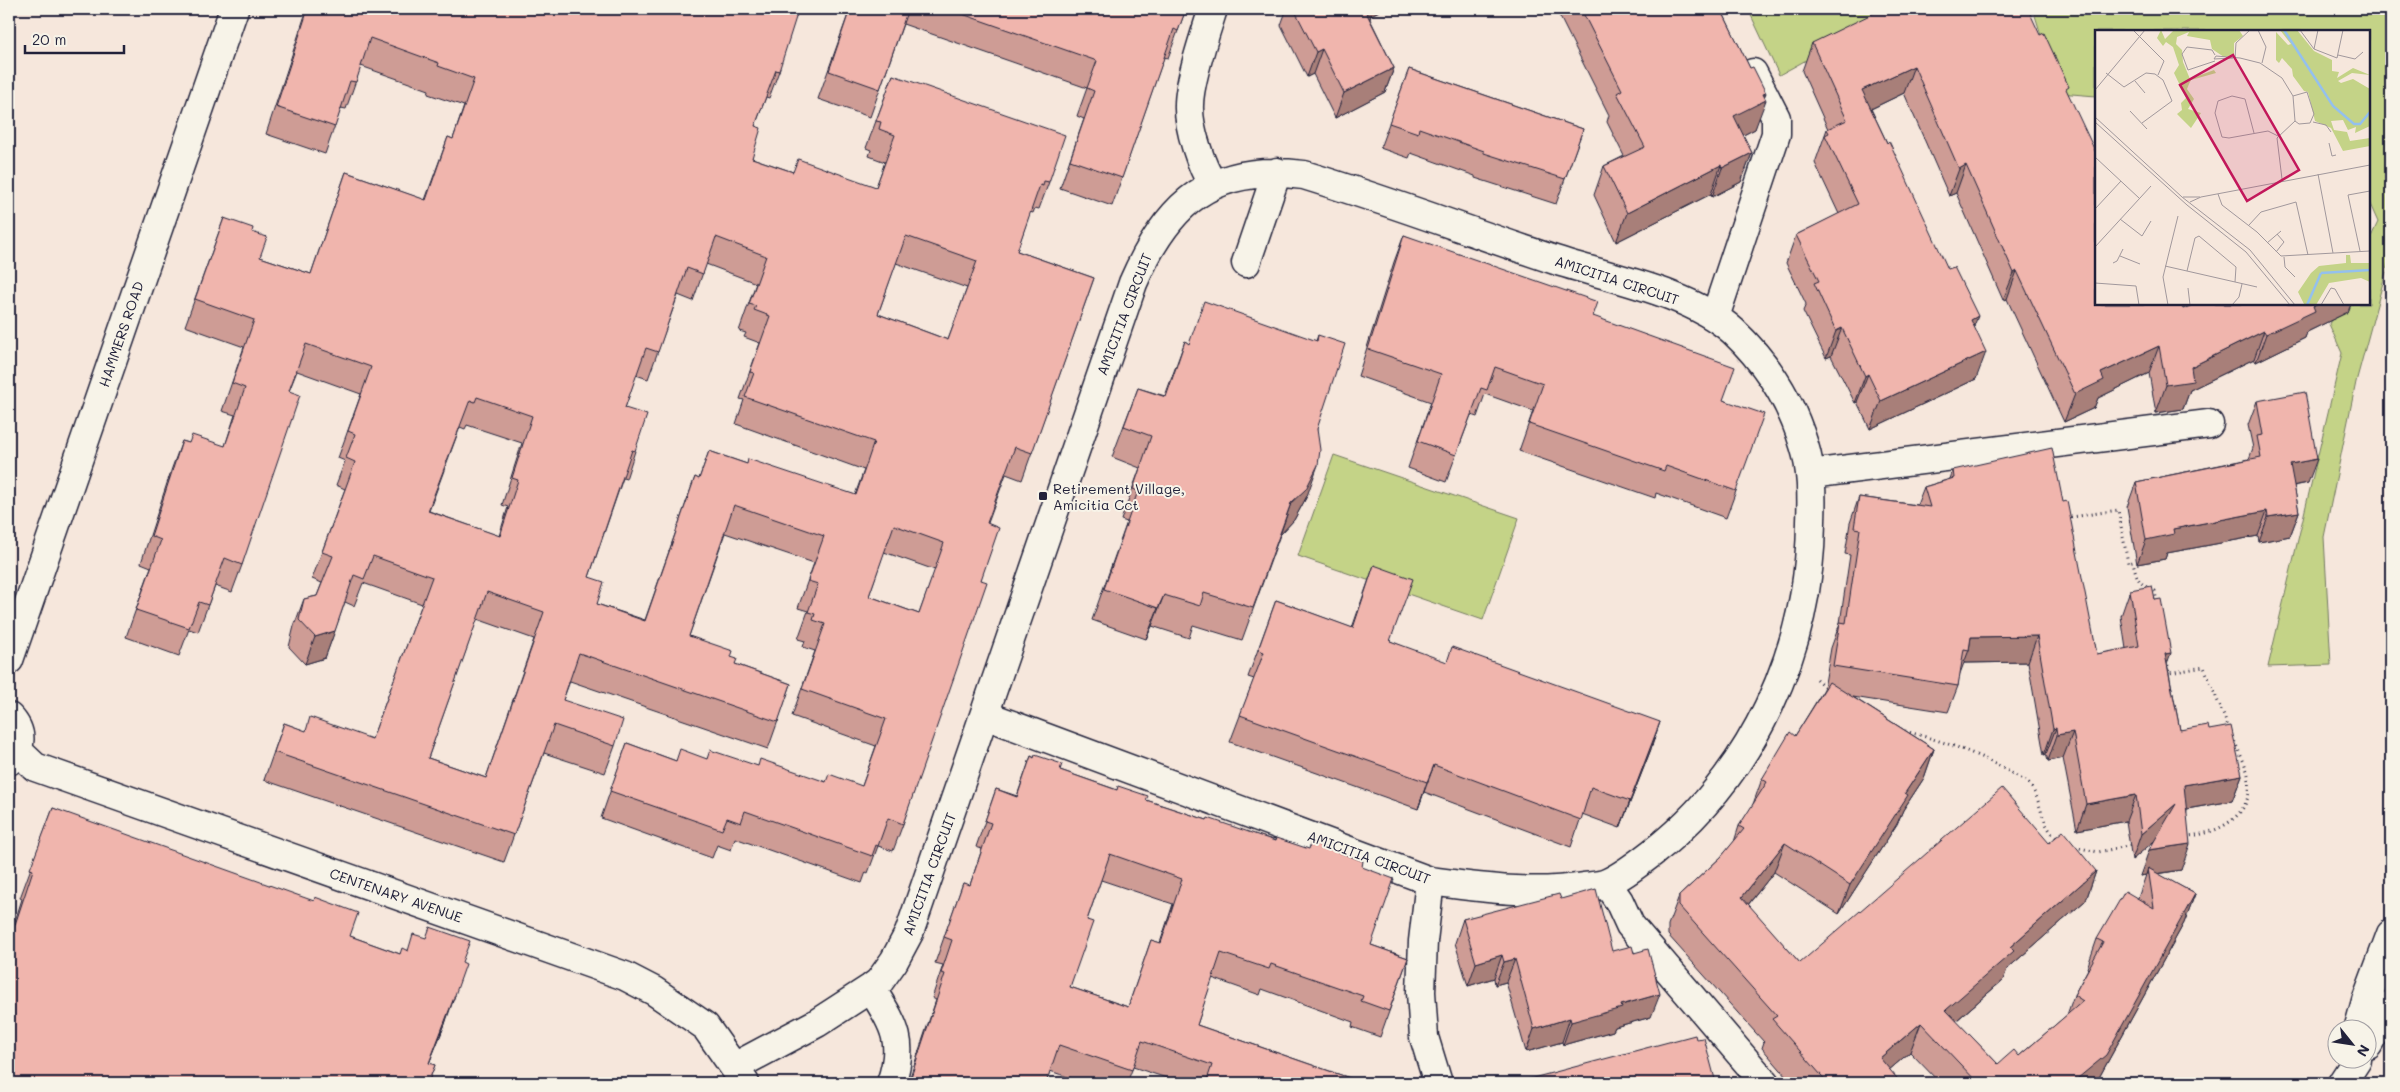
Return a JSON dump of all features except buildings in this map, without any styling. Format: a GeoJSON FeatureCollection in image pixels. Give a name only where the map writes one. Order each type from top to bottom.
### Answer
{"type":"FeatureCollection","features":[{"type":"Feature","properties":{"kind":"street","name":"HAMMERS ROAD"},"geometry":{"type":"LineString","coordinates":[[9,660],[234,9]]}},
{"type":"Feature","properties":{"kind":"street"},"geometry":{"type":"LineString","coordinates":[[1212,9],[1189,106],[1199,156],[1213,185]]}},
{"type":"Feature","properties":{"kind":"street"},"geometry":{"type":"LineString","coordinates":[[1715,317],[1776,134],[1776,118],[1754,73]]}},
{"type":"Feature","properties":{"kind":"street"},"geometry":{"type":"LineString","coordinates":[[1246,263],[1276,172]]}},
{"type":"Feature","properties":{"kind":"street","name":"AMICITIA CIRCUIT"},"geometry":{"type":"LineString","coordinates":[[740,1075],[879,982],[894,961],[909,933],[985,715],[1068,467],[1147,250],[1166,222],[1189,200],[1213,185],[1253,173],[1276,172],[1304,175],[1559,261],[1658,291],[1715,317],[1732,330],[1760,359],[1777,384],[1804,444],[1810,474],[1811,536],[1805,598],[1796,637],[1768,708],[1749,744],[1694,816],[1652,853],[1607,884],[1552,892],[1488,889],[1430,881],[985,715]]}},
{"type":"Feature","properties":{"kind":"street"},"geometry":{"type":"LineString","coordinates":[[1810,474],[2209,424]]}},
{"type":"Feature","properties":{"kind":"street"},"geometry":{"type":"LineString","coordinates":[[9,717],[16,724],[20,733],[13,756]]}},
{"type":"Feature","properties":{"kind":"street","name":"CENTENARY AVENUE"},"geometry":{"type":"LineString","coordinates":[[13,756],[35,767],[624,976],[654,991],[705,1026],[740,1075]]}},
{"type":"Feature","properties":{"kind":"street"},"geometry":{"type":"LineString","coordinates":[[1430,881],[1423,941],[1421,992],[1424,1037],[1438,1083]]}},
{"type":"Feature","properties":{"kind":"street"},"geometry":{"type":"LineString","coordinates":[[1607,884],[1619,902],[1630,925],[1765,1083]]}},
{"type":"Feature","properties":{"kind":"street"},"geometry":{"type":"LineString","coordinates":[[2361,1020],[2391,934]]}},
{"type":"Feature","properties":{"kind":"street"},"geometry":{"type":"LineString","coordinates":[[871,988],[894,1025],[897,1065],[891,1083]]}},
{"type":"Feature","properties":{"kind":"street"},"geometry":{"type":"LineString","coordinates":[[2378,1028],[2391,1006]]}},
{"type":"Feature","properties":{"kind":"path"},"geometry":{"type":"LineString","coordinates":[[2063,519],[2118,510],[2128,562],[2133,562],[2137,577],[2143,586],[2155,591],[2158,609]]}},
{"type":"Feature","properties":{"kind":"path"},"geometry":{"type":"LineString","coordinates":[[2166,655],[2169,673],[2204,667],[2249,776],[2245,806],[2222,829],[2203,836],[2179,837]]}},
{"type":"Feature","properties":{"kind":"path"},"geometry":{"type":"LineString","coordinates":[[1816,678],[1829,690]]}},
{"type":"Feature","properties":{"kind":"path"},"geometry":{"type":"LineString","coordinates":[[1898,729],[1953,744],[1987,759],[2027,782],[2035,794],[2042,818],[2051,833],[2066,844],[2098,852],[2134,845]]}},
{"type":"Feature","properties":{"kind":"green space"},"geometry":{"type":"Polygon","coordinates":[[[1748,9],[1899,9],[1779,75],[1748,9]]]}},
{"type":"Feature","properties":{"kind":"green space"},"geometry":{"type":"Polygon","coordinates":[[[2033,9],[2391,9],[2391,253],[2356,382],[2324,537],[2331,665],[2268,667],[2342,353],[2329,324],[2338,305],[2370,305],[2370,239],[2378,222],[2370,204],[2370,30],[2095,30],[2095,96],[2059,93],[2033,9]]]}},
{"type":"Feature","properties":{"kind":"green space"},"geometry":{"type":"Polygon","coordinates":[[[1334,455],[1519,518],[1483,620],[1298,556],[1334,455]]]}},
{"type":"Feature","properties":{"kind":"place","name":"Retirement Village, Amicitia Cct"},"geometry":{"type":"Point","coordinates":[1043,496]}}]}
